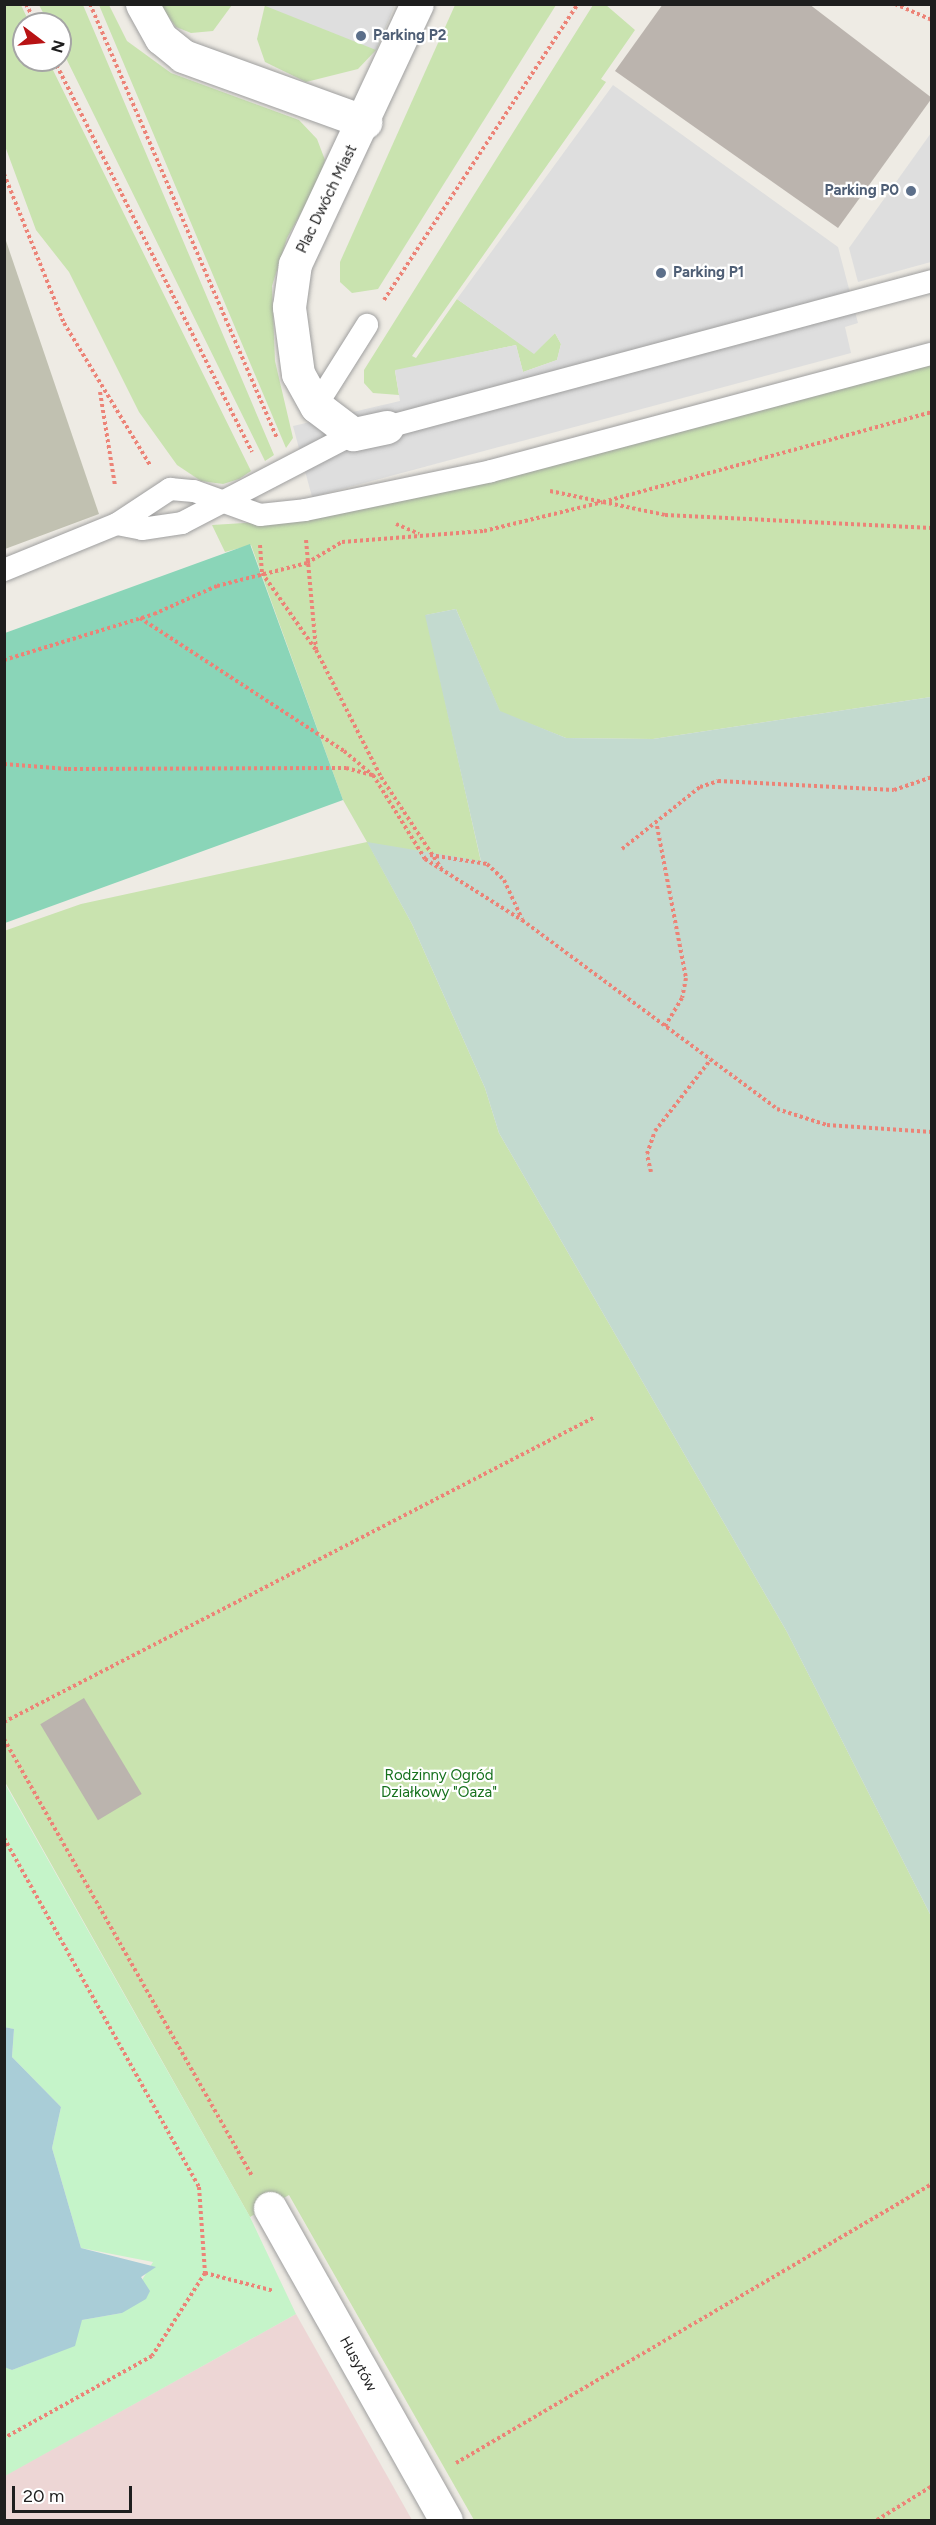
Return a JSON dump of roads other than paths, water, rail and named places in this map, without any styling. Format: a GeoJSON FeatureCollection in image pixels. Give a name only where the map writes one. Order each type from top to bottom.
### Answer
{"type":"FeatureCollection","features":[{"type":"Feature","properties":{"kind":"street"},"geometry":{"type":"LineString","coordinates":[[142,4],[161,38],[183,56],[365,122]]}},
{"type":"Feature","properties":{"kind":"street","name":"Plac Dwóch Miast"},"geometry":{"type":"LineString","coordinates":[[353,434],[316,406],[298,374],[290,345],[295,264],[365,122],[417,4]]}},
{"type":"Feature","properties":{"kind":"street"},"geometry":{"type":"LineString","coordinates":[[353,434],[387,427]]}},
{"type":"Feature","properties":{"kind":"street","name":"Husytów"},"geometry":{"type":"LineString","coordinates":[[270,2208],[446,2520]]}},
{"type":"Feature","properties":{"kind":"lane"},"geometry":{"type":"LineString","coordinates":[[387,427],[932,281]]}},
{"type":"Feature","properties":{"kind":"lane"},"geometry":{"type":"LineString","coordinates":[[316,406],[366,326]]}},
{"type":"Feature","properties":{"kind":"lane"},"geometry":{"type":"LineString","coordinates":[[4,570],[112,526],[170,489],[260,515],[305,510],[491,471],[932,354]]}},
{"type":"Feature","properties":{"kind":"lane"},"geometry":{"type":"LineString","coordinates":[[112,526],[161,528],[225,504],[288,465],[353,434]]}},
{"type":"Feature","properties":{"kind":"water"},"geometry":{"type":"Polygon","coordinates":[[[4,2027],[14,2029],[12,2057],[61,2107],[52,2148],[81,2248],[156,2267],[141,2277],[150,2291],[146,2299],[122,2313],[82,2320],[75,2346],[12,2370],[4,2367],[4,2027]]]}},
{"type":"Feature","properties":{"kind":"place","name":"Parking P2"},"geometry":{"type":"Point","coordinates":[361,36]}},
{"type":"Feature","properties":{"kind":"place","name":"Parking P0"},"geometry":{"type":"Point","coordinates":[911,191]}},
{"type":"Feature","properties":{"kind":"place","name":"Parking P1"},"geometry":{"type":"Point","coordinates":[661,273]}},
{"type":"Feature","properties":{"kind":"park label","name":"Rodzinny Ogród Działkowy \"Oaza\""},"geometry":{"type":"Point","coordinates":[439,1784]}}]}
